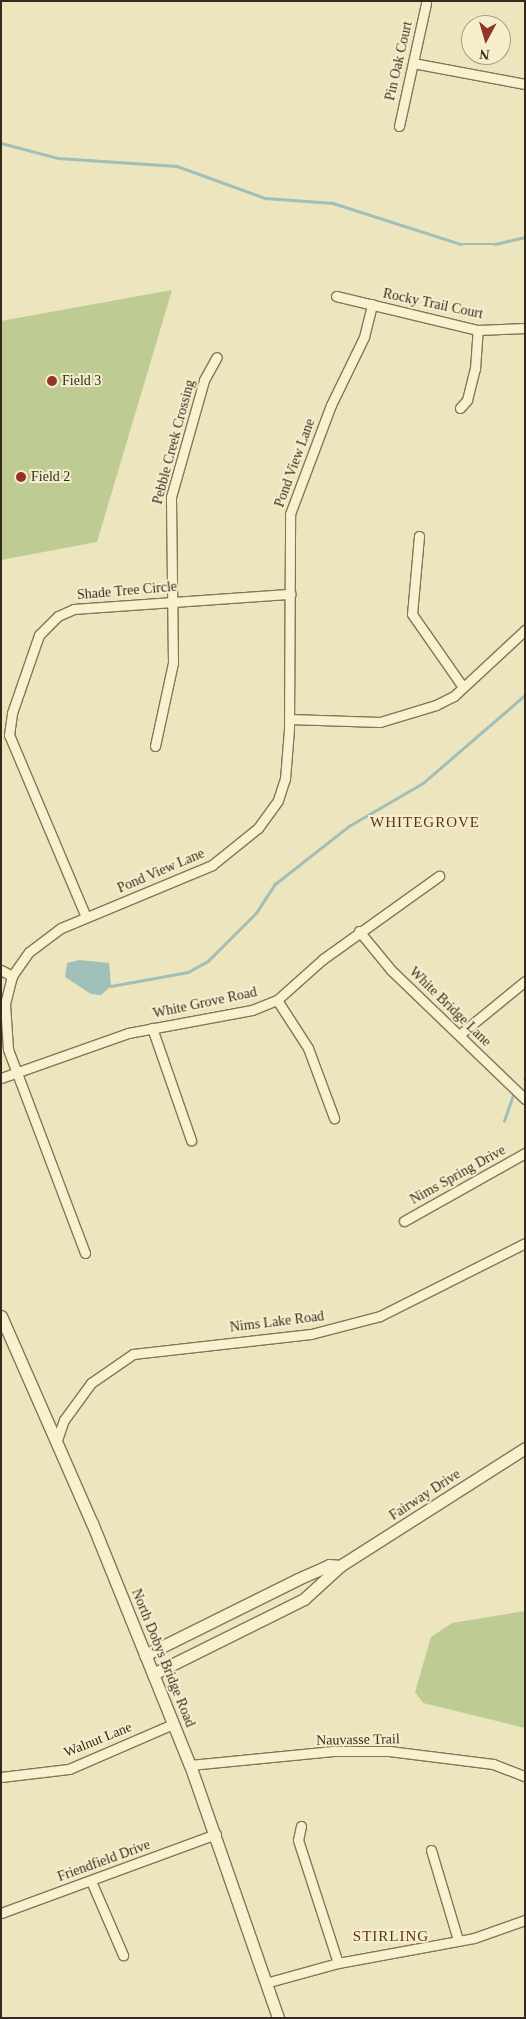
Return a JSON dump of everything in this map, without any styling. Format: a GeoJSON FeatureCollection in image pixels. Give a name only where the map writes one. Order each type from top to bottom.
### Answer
{"type":"FeatureCollection","features":[{"type":"Feature","properties":{"kind":"street","name":"Pin Oak Court"},"geometry":{"type":"LineString","coordinates":[[398,126],[426,3]]}},
{"type":"Feature","properties":{"kind":"street"},"geometry":{"type":"LineString","coordinates":[[413,63],[525,84]]}},
{"type":"Feature","properties":{"kind":"street","name":"Rocky Trail Court"},"geometry":{"type":"LineString","coordinates":[[336,296],[478,330],[525,328]]}},
{"type":"Feature","properties":{"kind":"street","name":"Pond View Lane"},"geometry":{"type":"LineString","coordinates":[[85,1253],[15,1073],[4,1021],[12,976],[40,942],[86,917],[199,872],[258,828],[278,800],[285,779],[289,719],[290,514],[331,406],[364,337],[372,304]]}},
{"type":"Feature","properties":{"kind":"street"},"geometry":{"type":"LineString","coordinates":[[460,408],[467,400],[475,369],[478,330]]}},
{"type":"Feature","properties":{"kind":"street","name":"Pebble Creek Crossing"},"geometry":{"type":"LineString","coordinates":[[155,746],[170,686],[175,600],[171,497],[204,380],[217,357]]}},
{"type":"Feature","properties":{"kind":"street"},"geometry":{"type":"LineString","coordinates":[[419,536],[412,614],[463,687]]}},
{"type":"Feature","properties":{"kind":"street","name":"Shade Tree Circle"},"geometry":{"type":"LineString","coordinates":[[86,917],[65,859],[10,742],[12,713],[39,635],[58,616],[74,609],[175,600],[290,594]]}},
{"type":"Feature","properties":{"kind":"street"},"geometry":{"type":"LineString","coordinates":[[289,719],[380,722],[436,705],[463,687],[525,630]]}},
{"type":"Feature","properties":{"kind":"street","name":"White Grove Road"},"geometry":{"type":"LineString","coordinates":[[1,1078],[152,1028],[252,1010],[277,1000],[359,931],[439,876]]}},
{"type":"Feature","properties":{"kind":"street","name":"White Bridge Lane"},"geometry":{"type":"LineString","coordinates":[[359,931],[391,970],[525,1099]]}},
{"type":"Feature","properties":{"kind":"street"},"geometry":{"type":"LineString","coordinates":[[1,970],[12,976]]}},
{"type":"Feature","properties":{"kind":"street"},"geometry":{"type":"LineString","coordinates":[[459,1035],[525,981]]}},
{"type":"Feature","properties":{"kind":"street"},"geometry":{"type":"LineString","coordinates":[[277,1000],[308,1048],[334,1118]]}},
{"type":"Feature","properties":{"kind":"street"},"geometry":{"type":"LineString","coordinates":[[152,1028],[191,1140]]}},
{"type":"Feature","properties":{"kind":"street","name":"Nims Spring Drive"},"geometry":{"type":"LineString","coordinates":[[404,1221],[525,1153]]}},
{"type":"Feature","properties":{"kind":"street","name":"Nims Lake Road"},"geometry":{"type":"LineString","coordinates":[[56,1440],[64,1420],[91,1383],[133,1354],[311,1334],[380,1316],[525,1243]]}},
{"type":"Feature","properties":{"kind":"street","name":"North Dobys Bridge Road"},"geometry":{"type":"LineString","coordinates":[[1,1316],[56,1440],[190,1765],[269,1982],[278,2018]]}},
{"type":"Feature","properties":{"kind":"street","name":"Fairway Drive"},"geometry":{"type":"LineString","coordinates":[[153,1674],[304,1599],[340,1566],[525,1448]]}},
{"type":"Feature","properties":{"kind":"street","name":"Fairway Drive"},"geometry":{"type":"LineString","coordinates":[[145,1654],[329,1565],[340,1566]]}},
{"type":"Feature","properties":{"kind":"street","name":"Walnut Lane"},"geometry":{"type":"LineString","coordinates":[[1,1777],[69,1769],[173,1724]]}},
{"type":"Feature","properties":{"kind":"street","name":"Nauvasse Trail"},"geometry":{"type":"LineString","coordinates":[[190,1765],[333,1751],[389,1751],[493,1764],[525,1776]]}},
{"type":"Feature","properties":{"kind":"street"},"geometry":{"type":"LineString","coordinates":[[301,1826],[298,1840],[338,1963]]}},
{"type":"Feature","properties":{"kind":"street","name":"Friendfield Drive"},"geometry":{"type":"LineString","coordinates":[[1,1913],[216,1834]]}},
{"type":"Feature","properties":{"kind":"street"},"geometry":{"type":"LineString","coordinates":[[431,1850],[458,1940]]}},
{"type":"Feature","properties":{"kind":"street"},"geometry":{"type":"LineString","coordinates":[[91,1881],[122,1955]]}},
{"type":"Feature","properties":{"kind":"street"},"geometry":{"type":"LineString","coordinates":[[269,1982],[338,1963],[458,1940],[525,1920]]}},
{"type":"Feature","properties":{"kind":"green space"},"geometry":{"type":"Polygon","coordinates":[[[172,290],[97,542],[1,560],[1,321],[172,290]]]}},
{"type":"Feature","properties":{"kind":"green space"},"geometry":{"type":"Polygon","coordinates":[[[525,1611],[525,1728],[423,1703],[415,1692],[431,1637],[452,1623],[525,1611]]]}},
{"type":"Feature","properties":{"kind":"water"},"geometry":{"type":"Polygon","coordinates":[[[79,960],[109,963],[111,986],[101,995],[91,994],[65,977],[67,963],[79,960]]]}},
{"type":"Feature","properties":{"kind":"waterway"},"geometry":{"type":"LineString","coordinates":[[1,143],[58,158],[177,166],[265,198],[333,203],[461,244],[495,244],[525,237]]}},
{"type":"Feature","properties":{"kind":"waterway"},"geometry":{"type":"LineString","coordinates":[[111,986],[188,972],[208,961],[256,913],[275,884],[349,826],[423,783],[525,695]]}},
{"type":"Feature","properties":{"kind":"waterway"},"geometry":{"type":"LineString","coordinates":[[504,1121],[513,1095]]}},
{"type":"Feature","properties":{"kind":"place","name":"Field 3"},"geometry":{"type":"Point","coordinates":[52,381]}},
{"type":"Feature","properties":{"kind":"place","name":"Field 2"},"geometry":{"type":"Point","coordinates":[21,477]}},
{"type":"Feature","properties":{"kind":"district","name":"WHITEGROVE"},"geometry":{"type":"Point","coordinates":[425,823]}},
{"type":"Feature","properties":{"kind":"district","name":"STIRLING"},"geometry":{"type":"Point","coordinates":[391,1937]}}]}
